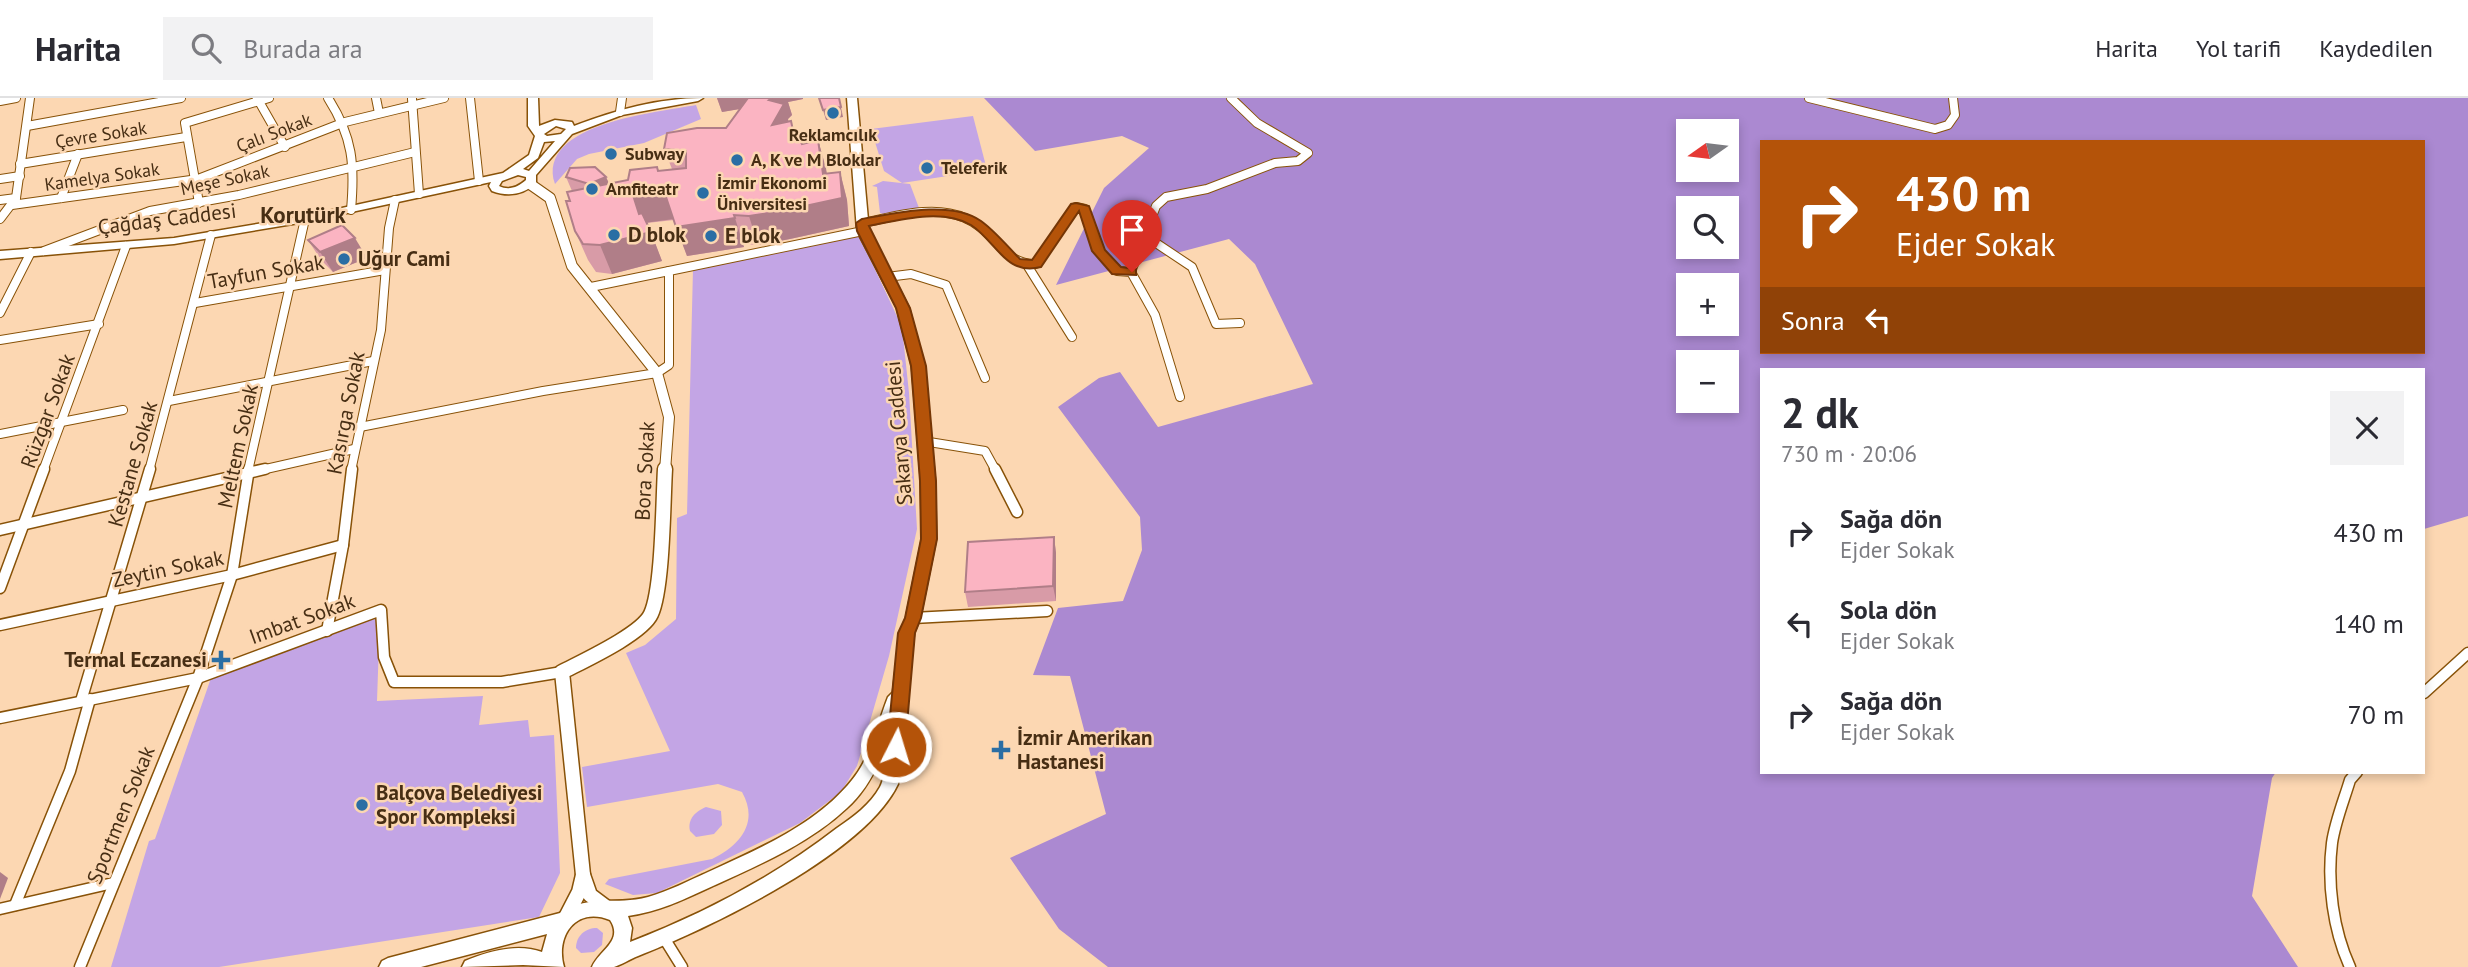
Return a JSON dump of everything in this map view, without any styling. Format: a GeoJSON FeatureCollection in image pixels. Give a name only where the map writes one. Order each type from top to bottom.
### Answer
{"type":"FeatureCollection","features":[{"type":"Feature","properties":{"kind":"main road"},"geometry":{"type":"LineString","coordinates":[[533,98],[533,126],[540,134],[553,139],[621,106]]}},
{"type":"Feature","properties":{"kind":"main road"},"geometry":{"type":"LineString","coordinates":[[499,191],[494,186],[534,156],[540,134],[555,123],[621,106],[660,105],[698,98]]}},
{"type":"Feature","properties":{"kind":"main road","name":"Sakarya Caddesi"},"geometry":{"type":"LineString","coordinates":[[607,962],[664,938],[770,885],[807,861],[877,806],[885,795],[892,776],[899,725],[899,689],[907,633],[913,618],[929,539],[928,481],[918,366],[903,308],[863,227],[852,98]]}},
{"type":"Feature","properties":{"kind":"main road"},"geometry":{"type":"LineString","coordinates":[[507,174],[523,172],[530,179],[566,134],[568,124],[535,116]]}},
{"type":"Feature","properties":{"kind":"main road","name":"Çağdaş Caddesi"},"geometry":{"type":"LineString","coordinates":[[0,255],[126,246],[211,235],[351,210],[507,174]]}},
{"type":"Feature","properties":{"kind":"main road","name":"Çağdaş Caddesi"},"geometry":{"type":"LineString","coordinates":[[419,194],[515,191],[530,179]]}},
{"type":"Feature","properties":{"kind":"main road","name":"Sakarya Caddesi"},"geometry":{"type":"LineString","coordinates":[[388,967],[563,921],[587,909],[599,907],[610,910],[661,901],[767,850],[824,818],[844,802],[859,784],[871,763],[899,689]]}},
{"type":"Feature","properties":{"kind":"main road"},"geometry":{"type":"LineString","coordinates":[[607,962],[623,939],[624,929],[621,919],[610,910]]}},
{"type":"Feature","properties":{"kind":"main road"},"geometry":{"type":"LineString","coordinates":[[554,967],[550,958],[551,939],[563,921]]}},
{"type":"Feature","properties":{"kind":"main road"},"geometry":{"type":"LineString","coordinates":[[471,967],[515,956],[538,956],[554,967]]}},
{"type":"Feature","properties":{"kind":"street"},"geometry":{"type":"LineString","coordinates":[[0,101],[16,98]]}},
{"type":"Feature","properties":{"kind":"street"},"geometry":{"type":"LineString","coordinates":[[0,219],[14,202],[30,98]]}},
{"type":"Feature","properties":{"kind":"street"},"geometry":{"type":"LineString","coordinates":[[27,126],[181,98]]}},
{"type":"Feature","properties":{"kind":"street"},"geometry":{"type":"LineString","coordinates":[[199,203],[198,179],[186,137],[185,123],[269,98]]}},
{"type":"Feature","properties":{"kind":"street"},"geometry":{"type":"LineString","coordinates":[[328,98],[345,122],[355,166],[351,210]]}},
{"type":"Feature","properties":{"kind":"street"},"geometry":{"type":"LineString","coordinates":[[376,98],[379,113]]}},
{"type":"Feature","properties":{"kind":"street","name":"Çalı Sokak"},"geometry":{"type":"LineString","coordinates":[[198,179],[345,122],[412,101],[444,98]]}},
{"type":"Feature","properties":{"kind":"street"},"geometry":{"type":"LineString","coordinates":[[470,98],[480,181]]}},
{"type":"Feature","properties":{"kind":"street"},"geometry":{"type":"LineString","coordinates":[[1132,272],[1147,237],[1156,206],[1166,197],[1207,189],[1275,163],[1298,161],[1308,153],[1260,125],[1238,109],[1231,98]]}},
{"type":"Feature","properties":{"kind":"street"},"geometry":{"type":"LineString","coordinates":[[1809,98],[1935,129],[1948,125],[1955,115],[1953,98]]}},
{"type":"Feature","properties":{"kind":"street"},"geometry":{"type":"LineString","coordinates":[[258,100],[285,147]]}},
{"type":"Feature","properties":{"kind":"street"},"geometry":{"type":"LineString","coordinates":[[412,101],[419,194]]}},
{"type":"Feature","properties":{"kind":"street","name":"Çevre Sokak"},"geometry":{"type":"LineString","coordinates":[[20,164],[186,137]]}},
{"type":"Feature","properties":{"kind":"street","name":"Meşe Sokak"},"geometry":{"type":"LineString","coordinates":[[44,251],[150,211],[199,203],[415,152]]}},
{"type":"Feature","properties":{"kind":"street"},"geometry":{"type":"LineString","coordinates":[[61,198],[78,154]]}},
{"type":"Feature","properties":{"kind":"street"},"geometry":{"type":"LineString","coordinates":[[0,179],[20,176]]}},
{"type":"Feature","properties":{"kind":"street","name":"Kamelya Sokak"},"geometry":{"type":"LineString","coordinates":[[0,200],[14,202],[61,198],[198,179]]}},
{"type":"Feature","properties":{"kind":"street","name":"Bora Sokak"},"geometry":{"type":"LineString","coordinates":[[530,179],[550,198],[572,266],[657,373],[670,428],[657,586],[651,615],[628,636],[562,672]]}},
{"type":"Feature","properties":{"kind":"street","name":"Kasırga Sokak"},"geometry":{"type":"LineString","coordinates":[[327,631],[343,545],[354,449],[380,330],[395,200]]}},
{"type":"Feature","properties":{"kind":"street"},"geometry":{"type":"LineString","coordinates":[[591,287],[913,214],[946,214],[975,222],[1016,262],[1036,264],[1076,206],[1085,209],[1098,251],[1117,271],[1132,272],[1140,282],[1156,321],[1180,397]]}},
{"type":"Feature","properties":{"kind":"street","name":"Meltem Sokak"},"geometry":{"type":"LineString","coordinates":[[198,678],[232,575],[248,472],[305,219]]}},
{"type":"Feature","properties":{"kind":"street","name":"Kestane Sokak"},"geometry":{"type":"LineString","coordinates":[[15,905],[70,771],[85,700],[169,401],[211,235]]}},
{"type":"Feature","properties":{"kind":"street"},"geometry":{"type":"LineString","coordinates":[[1147,237],[1192,267],[1216,324],[1240,323]]}},
{"type":"Feature","properties":{"kind":"street","name":"Rüzgar Sokak"},"geometry":{"type":"LineString","coordinates":[[0,588],[126,246]]}},
{"type":"Feature","properties":{"kind":"street"},"geometry":{"type":"LineString","coordinates":[[0,313],[31,252]]}},
{"type":"Feature","properties":{"kind":"street"},"geometry":{"type":"LineString","coordinates":[[1027,265],[1038,287],[1062,315],[1072,337]]}},
{"type":"Feature","properties":{"kind":"street","name":"Tayfun Sokak"},"geometry":{"type":"LineString","coordinates":[[194,303],[385,270]]}},
{"type":"Feature","properties":{"kind":"street"},"geometry":{"type":"LineString","coordinates":[[360,427],[543,391],[657,373],[669,365],[669,271]]}},
{"type":"Feature","properties":{"kind":"street"},"geometry":{"type":"LineString","coordinates":[[887,277],[911,274],[946,285],[985,378]]}},
{"type":"Feature","properties":{"kind":"street"},"geometry":{"type":"LineString","coordinates":[[0,341],[99,324]]}},
{"type":"Feature","properties":{"kind":"street"},"geometry":{"type":"LineString","coordinates":[[169,401],[373,361]]}},
{"type":"Feature","properties":{"kind":"street"},"geometry":{"type":"LineString","coordinates":[[0,434],[123,410]]}},
{"type":"Feature","properties":{"kind":"street"},"geometry":{"type":"LineString","coordinates":[[923,441],[985,451],[1017,512]]}},
{"type":"Feature","properties":{"kind":"street"},"geometry":{"type":"LineString","coordinates":[[0,530],[354,449]]}},
{"type":"Feature","properties":{"kind":"street","name":"Zeytin Sokak"},"geometry":{"type":"LineString","coordinates":[[0,625],[232,575],[343,545]]}},
{"type":"Feature","properties":{"kind":"street","name":"Imbat Sokak"},"geometry":{"type":"LineString","coordinates":[[0,718],[198,678],[382,610],[384,657],[394,682],[502,682],[562,672]]}},
{"type":"Feature","properties":{"kind":"street"},"geometry":{"type":"LineString","coordinates":[[913,618],[1047,611]]}},
{"type":"Feature","properties":{"kind":"street"},"geometry":{"type":"LineString","coordinates":[[2425,691],[2468,653]]}},
{"type":"Feature","properties":{"kind":"street"},"geometry":{"type":"LineString","coordinates":[[562,672],[583,875],[590,895],[610,910]]}},
{"type":"Feature","properties":{"kind":"street","name":"Sportmen Sokak"},"geometry":{"type":"LineString","coordinates":[[80,967],[198,678]]}},
{"type":"Feature","properties":{"kind":"street"},"geometry":{"type":"LineString","coordinates":[[2350,967],[2344,954],[2330,889],[2332,842],[2350,780],[2355,774]]}},
{"type":"Feature","properties":{"kind":"street"},"geometry":{"type":"LineString","coordinates":[[563,921],[579,892],[583,875]]}},
{"type":"Feature","properties":{"kind":"street"},"geometry":{"type":"LineString","coordinates":[[0,909],[113,883]]}},
{"type":"Feature","properties":{"kind":"street"},"geometry":{"type":"LineString","coordinates":[[664,938],[682,967]]}},
{"type":"Feature","properties":{"kind":"shaded area"},"geometry":{"type":"Polygon","coordinates":[[[984,98],[2468,98],[2468,516],[2425,529],[2425,368],[1760,368],[1760,774],[2275,774],[2252,896],[2298,967],[1108,967],[1059,929],[1010,858],[1106,814],[1070,676],[1033,675],[1058,608],[1123,601],[1142,550],[1140,517],[1058,407],[1099,378],[1120,372],[1158,427],[1313,384],[1255,264],[1229,239],[1056,285],[1104,188],[1149,148],[1122,136],[1035,151],[984,98]]]}},
{"type":"Feature","properties":{"kind":"shaded area"},"geometry":{"type":"Polygon","coordinates":[[[696,105],[701,119],[644,143],[577,159],[555,184],[554,163],[564,147],[581,134],[630,117],[696,105]]]}},
{"type":"Feature","properties":{"kind":"shaded area"},"geometry":{"type":"Polygon","coordinates":[[[973,116],[987,170],[902,183],[884,171],[871,129],[973,116]]]}},
{"type":"Feature","properties":{"kind":"shaded area"},"geometry":{"type":"Polygon","coordinates":[[[883,181],[910,184],[919,208],[900,215],[880,213],[877,187],[872,186],[883,181]]]}},
{"type":"Feature","properties":{"kind":"shaded area"},"geometry":{"type":"Polygon","coordinates":[[[859,235],[902,327],[917,529],[889,656],[857,766],[841,792],[800,823],[657,893],[633,895],[605,884],[609,879],[712,859],[739,840],[748,823],[749,813],[742,792],[718,784],[587,807],[582,767],[670,751],[626,653],[645,645],[676,619],[677,518],[687,514],[693,269],[859,235]]]}},
{"type":"Feature","properties":{"kind":"shaded area","name":"Balçova Belediyesi Spor Kompleksi"},"geometry":{"type":"Polygon","coordinates":[[[380,614],[377,701],[483,696],[479,725],[528,720],[530,737],[554,735],[560,873],[539,917],[219,967],[111,967],[149,841],[155,839],[211,678],[380,614]]]}},
{"type":"Feature","properties":{"kind":"shaded area"},"geometry":{"type":"Polygon","coordinates":[[[706,807],[721,811],[722,825],[714,834],[696,837],[690,831],[691,819],[706,807]]]}},
{"type":"Feature","properties":{"kind":"shaded area"},"geometry":{"type":"Polygon","coordinates":[[[597,928],[603,933],[602,945],[594,952],[581,953],[576,948],[579,936],[589,929],[597,928]]]}},
{"type":"Feature","properties":{"kind":"building"},"geometry":{"type":"Polygon","coordinates":[[[748,98],[772,98],[769,100],[784,104],[772,125],[791,121],[795,140],[800,140],[802,144],[818,140],[823,174],[840,172],[842,198],[782,211],[749,216],[734,215],[735,218],[676,227],[664,191],[633,195],[639,214],[642,213],[651,232],[600,245],[583,244],[575,231],[566,201],[570,201],[567,192],[628,180],[630,170],[686,168],[686,151],[664,149],[667,133],[697,128],[726,128],[748,98]]]}},
{"type":"Feature","properties":{"kind":"building"},"geometry":{"type":"Polygon","coordinates":[[[819,98],[839,98],[841,107],[823,110],[819,98]]]}},
{"type":"Feature","properties":{"kind":"building"},"geometry":{"type":"Polygon","coordinates":[[[595,167],[606,177],[589,184],[566,177],[570,168],[595,167]]]}},
{"type":"Feature","properties":{"kind":"building"},"geometry":{"type":"Polygon","coordinates":[[[342,225],[355,238],[320,252],[308,240],[342,225]]]}},
{"type":"Feature","properties":{"kind":"building"},"geometry":{"type":"Polygon","coordinates":[[[1054,537],[1053,586],[965,592],[968,542],[1054,537]]]}},
{"type":"Feature","properties":{"kind":"place","name":"Reklamcılık"},"geometry":{"type":"Point","coordinates":[833,113]}},
{"type":"Feature","properties":{"kind":"place","name":"Subway"},"geometry":{"type":"Point","coordinates":[611,154]}},
{"type":"Feature","properties":{"kind":"place","name":"A, K ve M Bloklar"},"geometry":{"type":"Point","coordinates":[737,160]}},
{"type":"Feature","properties":{"kind":"place","name":"Teleferik"},"geometry":{"type":"Point","coordinates":[927,168]}},
{"type":"Feature","properties":{"kind":"place","name":"Amfiteatr"},"geometry":{"type":"Point","coordinates":[592,189]}},
{"type":"Feature","properties":{"kind":"place","name":"İzmir Ekonomi Üniversitesi"},"geometry":{"type":"Point","coordinates":[703,193]}},
{"type":"Feature","properties":{"kind":"place","name":"D blok"},"geometry":{"type":"Point","coordinates":[614,235]}},
{"type":"Feature","properties":{"kind":"place","name":"E blok"},"geometry":{"type":"Point","coordinates":[711,236]}},
{"type":"Feature","properties":{"kind":"place","name":"Uğur Cami"},"geometry":{"type":"Point","coordinates":[344,259]}},
{"type":"Feature","properties":{"kind":"place","name":"Termal Eczanesi"},"geometry":{"type":"Point","coordinates":[221,660]}},
{"type":"Feature","properties":{"kind":"place","name":"İzmir Amerikan Hastanesi"},"geometry":{"type":"Point","coordinates":[1001,750]}},
{"type":"Feature","properties":{"kind":"place","name":"Balçova Belediyesi Spor Kompleksi"},"geometry":{"type":"Point","coordinates":[362,805]}},
{"type":"Feature","properties":{"kind":"district","name":"Korutürk"},"geometry":{"type":"Point","coordinates":[303,215]}},
{"type":"Feature","properties":{"kind":"route"},"geometry":{"type":"LineString","coordinates":[[896,747],[899,689],[907,633],[913,618],[929,539],[928,481],[918,366],[903,308],[863,231],[862,223],[913,214],[946,214],[975,222],[1002,251],[1016,262],[1027,265],[1036,264],[1076,206],[1085,209],[1098,251],[1117,271],[1132,272]]}}]}
